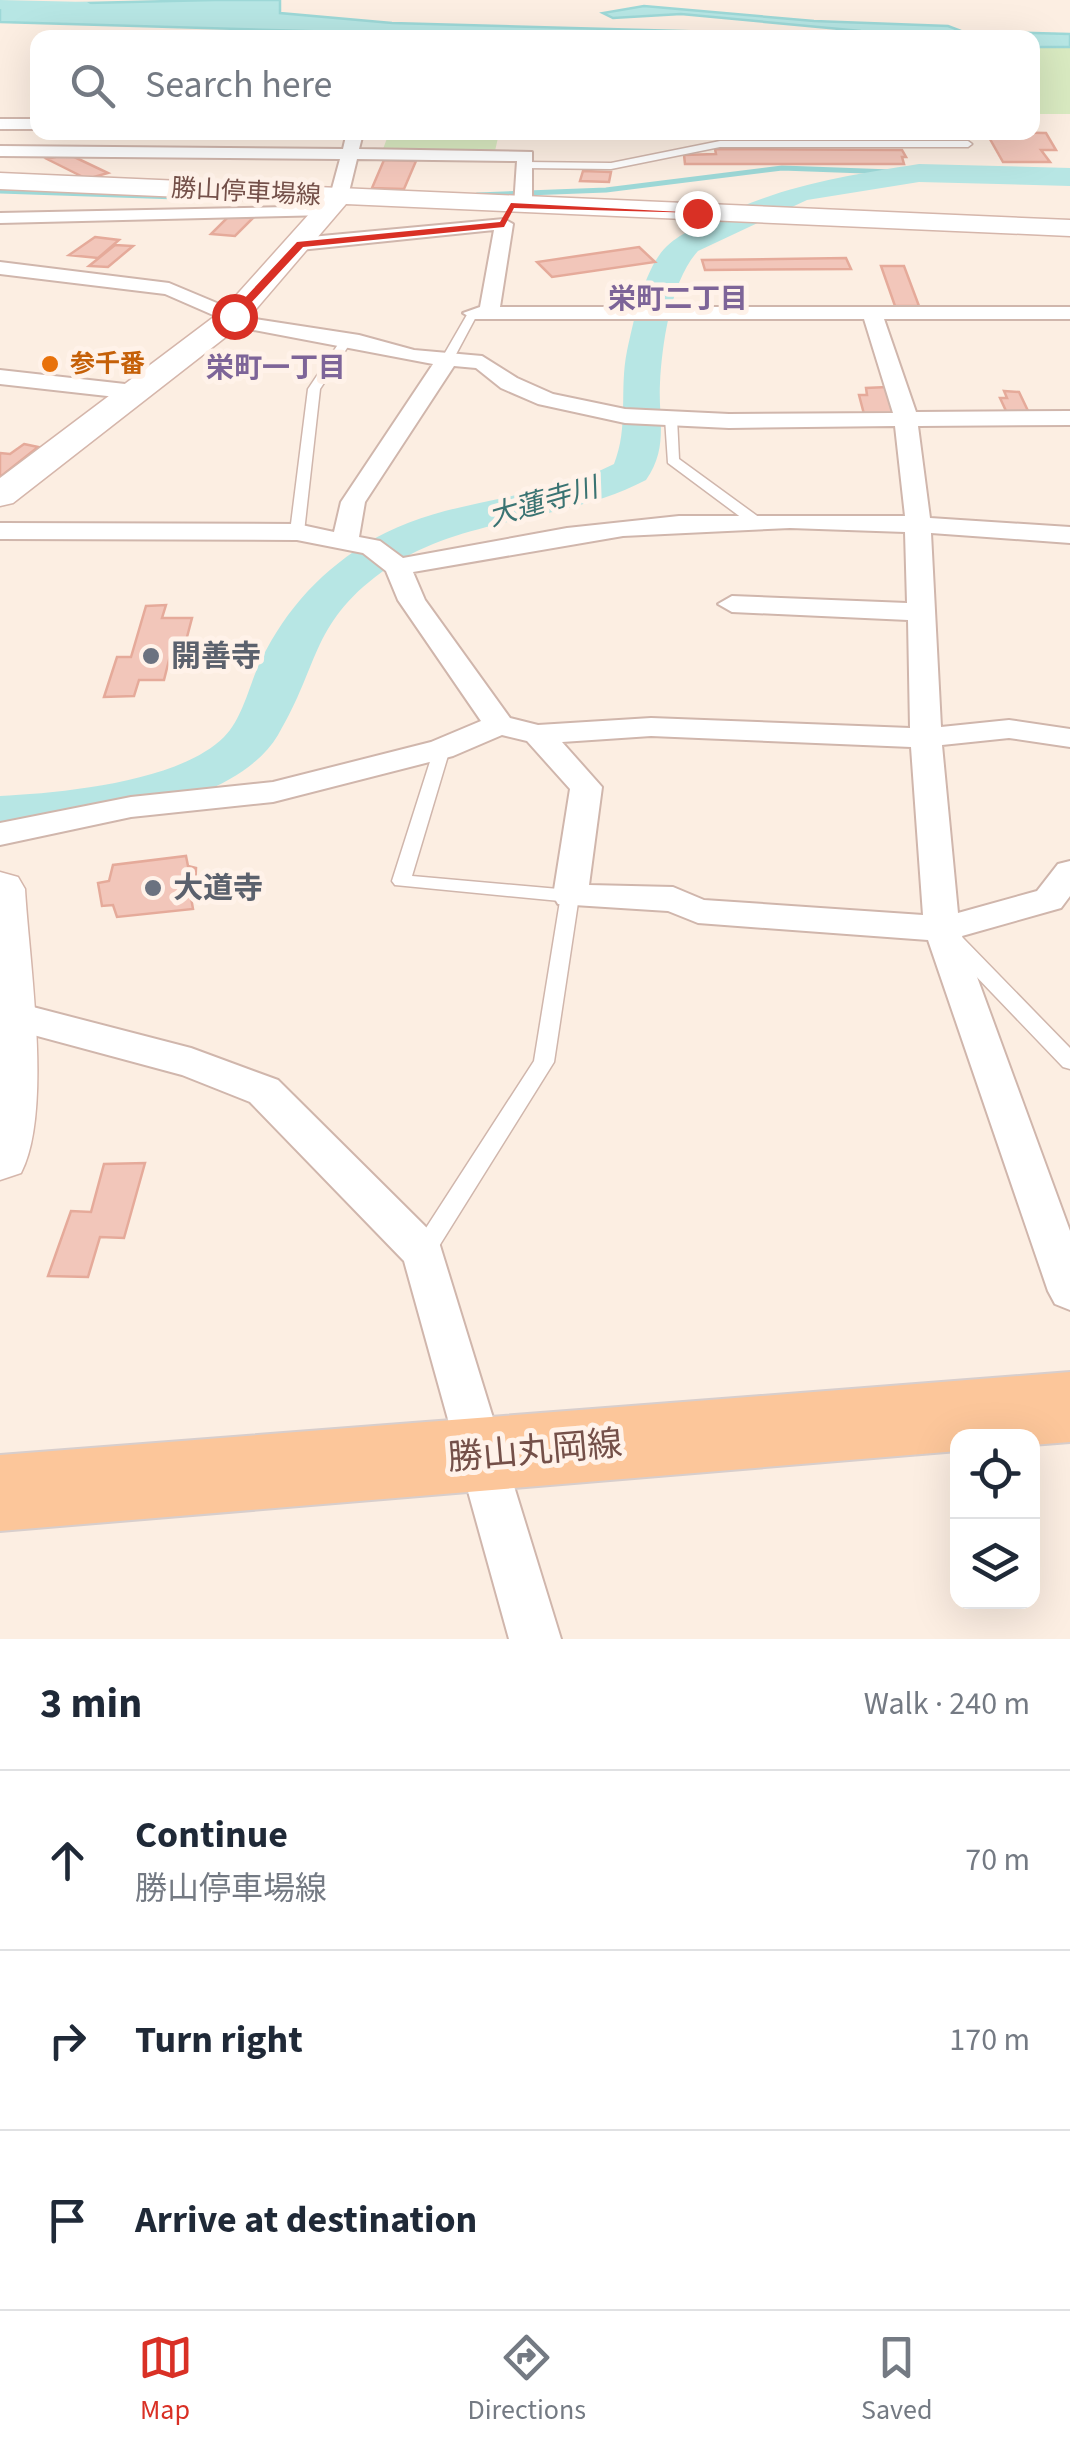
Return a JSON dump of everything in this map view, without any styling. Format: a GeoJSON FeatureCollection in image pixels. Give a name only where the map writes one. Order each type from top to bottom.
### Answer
{"type":"FeatureCollection","features":[{"type":"Feature","properties":{"kind":"main road","name":"勝山停車場線"},"geometry":{"type":"LineString","coordinates":[[0,181],[334,203]]}},
{"type":"Feature","properties":{"kind":"main road","name":"勝山停車場線"},"geometry":{"type":"LineString","coordinates":[[0,494],[234,316],[334,203]]}},
{"type":"Feature","properties":{"kind":"main road"},"geometry":{"type":"LineString","coordinates":[[334,203],[1070,228]]}},
{"type":"Feature","properties":{"kind":"main road"},"geometry":{"type":"LineString","coordinates":[[0,889],[8,1106],[0,1156]]}},
{"type":"Feature","properties":{"kind":"main road","name":"勝山丸岡線"},"geometry":{"type":"LineString","coordinates":[[0,1493],[1070,1407]]}},
{"type":"Feature","properties":{"kind":"street"},"geometry":{"type":"LineString","coordinates":[[0,124],[30,124]]}},
{"type":"Feature","properties":{"kind":"street"},"geometry":{"type":"LineString","coordinates":[[0,218],[334,203],[353,140]]}},
{"type":"Feature","properties":{"kind":"street"},"geometry":{"type":"LineString","coordinates":[[0,151],[526,156],[481,313],[1070,313]]}},
{"type":"Feature","properties":{"kind":"street"},"geometry":{"type":"LineString","coordinates":[[116,186],[134,152]]}},
{"type":"Feature","properties":{"kind":"street"},"geometry":{"type":"LineString","coordinates":[[300,244],[512,212]]}},
{"type":"Feature","properties":{"kind":"street"},"geometry":{"type":"LineString","coordinates":[[4,272],[169,289],[250,324],[347,339],[413,356],[482,362],[509,383],[546,400],[626,416],[1070,418]]}},
{"type":"Feature","properties":{"kind":"street"},"geometry":{"type":"LineString","coordinates":[[872,313],[906,418],[918,524],[926,738],[942,929],[1070,1291]]}},
{"type":"Feature","properties":{"kind":"street"},"geometry":{"type":"LineString","coordinates":[[344,541],[353,502],[448,358]]}},
{"type":"Feature","properties":{"kind":"street"},"geometry":{"type":"LineString","coordinates":[[0,377],[134,392]]}},
{"type":"Feature","properties":{"kind":"street"},"geometry":{"type":"LineString","coordinates":[[398,567],[622,528],[755,521],[918,524],[1070,535]]}},
{"type":"Feature","properties":{"kind":"street"},"geometry":{"type":"LineString","coordinates":[[0,532],[297,532],[372,546],[398,567],[412,600],[499,724]]}},
{"type":"Feature","properties":{"kind":"street"},"geometry":{"type":"LineString","coordinates":[[732,604],[924,612]]}},
{"type":"Feature","properties":{"kind":"street"},"geometry":{"type":"LineString","coordinates":[[0,834],[131,807],[273,792],[442,748],[499,724],[538,734],[652,728],[926,738],[1009,728],[1070,738]]}},
{"type":"Feature","properties":{"kind":"street"},"geometry":{"type":"LineString","coordinates":[[538,734],[586,787],[570,896],[673,899],[698,911],[942,929],[1049,900],[1070,872]]}},
{"type":"Feature","properties":{"kind":"street"},"geometry":{"type":"LineString","coordinates":[[6,1014],[191,1063],[264,1090],[423,1252],[536,1639]]}},
{"type":"Feature","properties":{"kind":"lane"},"geometry":{"type":"LineString","coordinates":[[526,165],[611,166],[720,144],[968,144]]}},
{"type":"Feature","properties":{"kind":"lane"},"geometry":{"type":"LineString","coordinates":[[448,358],[481,313]]}},
{"type":"Feature","properties":{"kind":"lane"},"geometry":{"type":"LineString","coordinates":[[297,532],[314,389],[347,339]]}},
{"type":"Feature","properties":{"kind":"lane"},"geometry":{"type":"LineString","coordinates":[[671,418],[673,460],[755,521]]}},
{"type":"Feature","properties":{"kind":"lane"},"geometry":{"type":"LineString","coordinates":[[423,1252],[544,1062],[570,896],[401,881],[442,748]]}},
{"type":"Feature","properties":{"kind":"lane"},"geometry":{"type":"LineString","coordinates":[[942,929],[1070,1062]]}},
{"type":"Feature","properties":{"kind":"green space"},"geometry":{"type":"Polygon","coordinates":[[[1040,47],[1070,47],[1070,114],[1040,114],[1040,47]]]}},
{"type":"Feature","properties":{"kind":"green space"},"geometry":{"type":"Polygon","coordinates":[[[386,140],[497,140],[495,151],[383,149],[386,140]]]}},
{"type":"Feature","properties":{"kind":"water"},"geometry":{"type":"Polygon","coordinates":[[[280,0],[280,13],[392,23],[649,30],[270,30],[0,22],[0,5],[280,0]]]}},
{"type":"Feature","properties":{"kind":"water"},"geometry":{"type":"Polygon","coordinates":[[[644,6],[814,21],[948,26],[958,30],[850,30],[681,14],[613,18],[603,13],[644,6]]]}},
{"type":"Feature","properties":{"kind":"water"},"geometry":{"type":"Polygon","coordinates":[[[1040,33],[1070,34],[1070,47],[1040,47],[1040,33]]]}},
{"type":"Feature","properties":{"kind":"building"},"geometry":{"type":"Polygon","coordinates":[[[1040,133],[1046,133],[1056,150],[1041,150],[1050,162],[1003,162],[991,140],[1040,140],[1040,133]]]}},
{"type":"Feature","properties":{"kind":"building"},"geometry":{"type":"Polygon","coordinates":[[[715,149],[902,150],[906,157],[902,157],[904,164],[685,164],[684,155],[716,154],[715,149]]]}},
{"type":"Feature","properties":{"kind":"building"},"geometry":{"type":"Polygon","coordinates":[[[68,154],[108,173],[87,179],[47,159],[68,154]]]}},
{"type":"Feature","properties":{"kind":"building"},"geometry":{"type":"Polygon","coordinates":[[[384,160],[416,161],[404,189],[372,188],[384,160]]]}},
{"type":"Feature","properties":{"kind":"building"},"geometry":{"type":"Polygon","coordinates":[[[583,171],[611,172],[609,182],[580,181],[583,171]]]}},
{"type":"Feature","properties":{"kind":"building"},"geometry":{"type":"Polygon","coordinates":[[[229,216],[253,218],[235,236],[211,234],[229,216]]]}},
{"type":"Feature","properties":{"kind":"building"},"geometry":{"type":"Polygon","coordinates":[[[95,237],[119,240],[98,258],[69,255],[95,237]]]}},
{"type":"Feature","properties":{"kind":"building"},"geometry":{"type":"Polygon","coordinates":[[[115,245],[133,246],[108,267],[89,266],[115,245]]]}},
{"type":"Feature","properties":{"kind":"building"},"geometry":{"type":"Polygon","coordinates":[[[639,247],[655,262],[552,277],[537,262],[639,247]]]}},
{"type":"Feature","properties":{"kind":"building"},"geometry":{"type":"Polygon","coordinates":[[[846,258],[851,269],[705,270],[702,260],[846,258]]]}},
{"type":"Feature","properties":{"kind":"building"},"geometry":{"type":"Polygon","coordinates":[[[881,266],[904,266],[919,306],[895,306],[881,266]]]}},
{"type":"Feature","properties":{"kind":"building"},"geometry":{"type":"Polygon","coordinates":[[[887,387],[894,414],[864,414],[859,395],[867,395],[866,388],[887,387]]]}},
{"type":"Feature","properties":{"kind":"building"},"geometry":{"type":"Polygon","coordinates":[[[1004,391],[1019,392],[1029,413],[1007,413],[1000,398],[1007,398],[1004,391]]]}},
{"type":"Feature","properties":{"kind":"building"},"geometry":{"type":"Polygon","coordinates":[[[24,444],[38,447],[0,477],[0,453],[10,454],[24,444]]]}},
{"type":"Feature","properties":{"kind":"building"},"geometry":{"type":"Polygon","coordinates":[[[166,605],[162,618],[192,618],[182,656],[170,656],[164,680],[139,680],[134,696],[104,697],[117,657],[131,657],[146,606],[166,605]]]}},
{"type":"Feature","properties":{"kind":"building"},"geometry":{"type":"Polygon","coordinates":[[[186,856],[188,866],[196,868],[195,889],[190,892],[193,909],[117,917],[113,905],[102,906],[98,883],[109,881],[113,865],[186,856]]]}},
{"type":"Feature","properties":{"kind":"building"},"geometry":{"type":"Polygon","coordinates":[[[145,1163],[124,1238],[100,1237],[88,1277],[48,1276],[71,1211],[91,1212],[104,1164],[145,1163]]]}},
{"type":"Feature","properties":{"kind":"waterway"},"geometry":{"type":"LineString","coordinates":[[0,2],[87,9]]}},
{"type":"Feature","properties":{"kind":"waterway"},"geometry":{"type":"LineString","coordinates":[[477,195],[606,190],[782,168],[919,173]]}},
{"type":"Feature","properties":{"kind":"waterway","name":"大蓮寺川"},"geometry":{"type":"LineString","coordinates":[[0,814],[55,809],[130,795],[200,774],[227,761],[252,735],[287,657],[313,612],[369,561],[401,541],[439,525],[562,500],[632,471],[644,439],[641,387],[645,351],[671,261],[687,244],[773,201],[802,192],[919,173],[1070,177]]}},
{"type":"Feature","properties":{"kind":"waterway"},"geometry":{"type":"LineString","coordinates":[[0,191],[177,197]]}},
{"type":"Feature","properties":{"kind":"place","name":"参千番"},"geometry":{"type":"Point","coordinates":[50,364]}},
{"type":"Feature","properties":{"kind":"place","name":"開善寺"},"geometry":{"type":"Point","coordinates":[151,656]}},
{"type":"Feature","properties":{"kind":"place","name":"大道寺"},"geometry":{"type":"Point","coordinates":[153,888]}},
{"type":"Feature","properties":{"kind":"district","name":"栄町二丁目"},"geometry":{"type":"Point","coordinates":[678,299]}},
{"type":"Feature","properties":{"kind":"district","name":"栄町一丁目"},"geometry":{"type":"Point","coordinates":[276,368]}},
{"type":"Feature","properties":{"kind":"route"},"geometry":{"type":"LineString","coordinates":[[234,316],[300,244],[504,224],[511,205],[697,213]]}}]}
